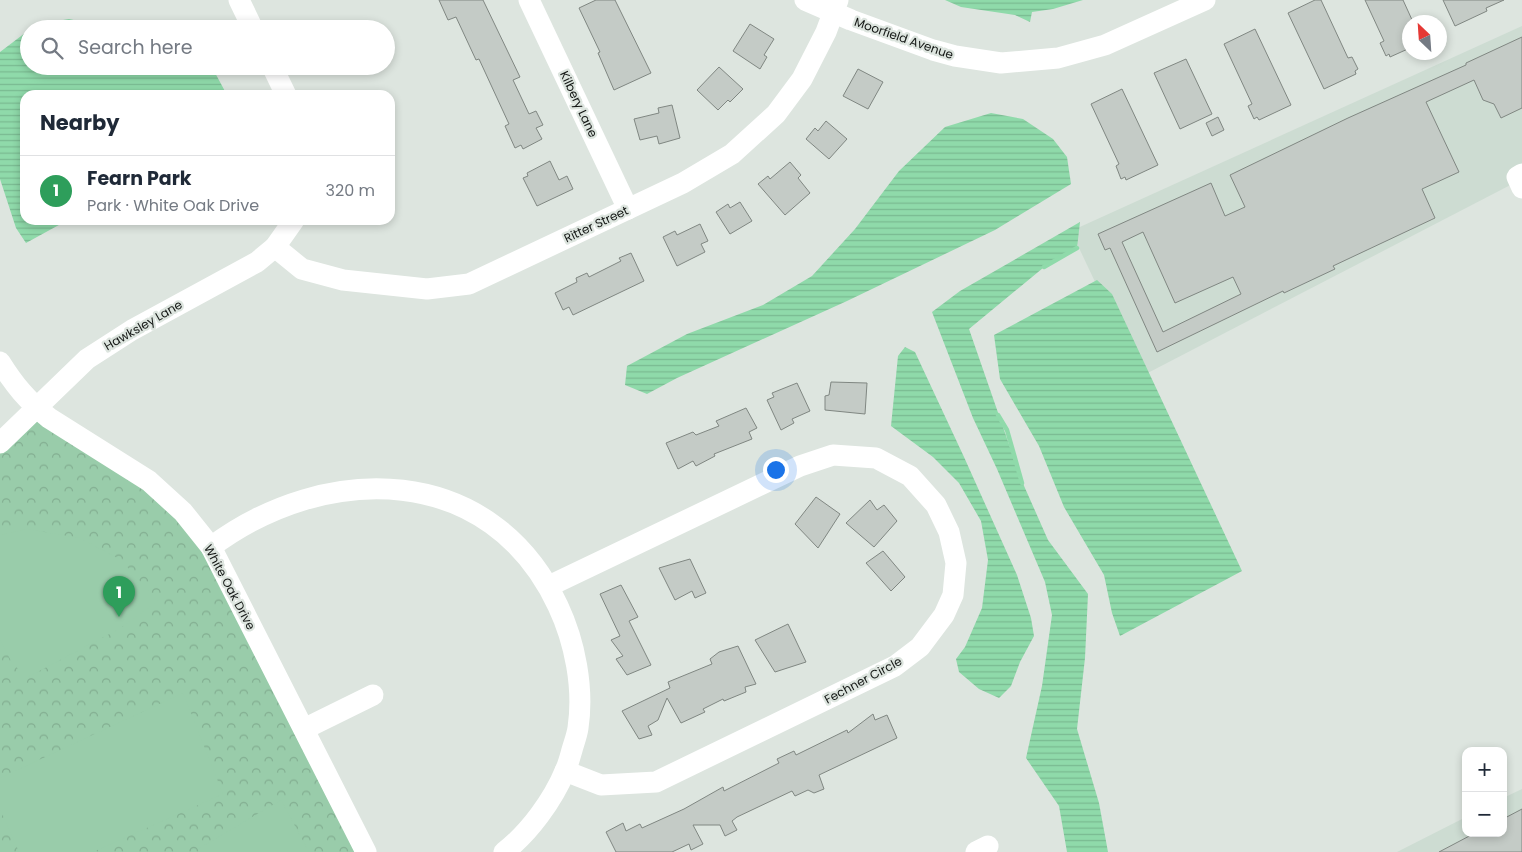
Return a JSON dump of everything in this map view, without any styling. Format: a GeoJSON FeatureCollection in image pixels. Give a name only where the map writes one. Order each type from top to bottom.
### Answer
{"type":"FeatureCollection","features":[{"type":"Feature","properties":{"kind":"street"},"geometry":{"type":"LineString","coordinates":[[239,0],[249,20]]}},
{"type":"Feature","properties":{"kind":"street","name":"Kilbery Lane"},"geometry":{"type":"LineString","coordinates":[[529,0],[628,209]]}},
{"type":"Feature","properties":{"kind":"street","name":"Moorfield Avenue"},"geometry":{"type":"LineString","coordinates":[[805,0],[836,6],[933,50],[956,56],[1001,62],[1058,58],[1106,45],[1205,0]]}},
{"type":"Feature","properties":{"kind":"street","name":"Ritter Street"},"geometry":{"type":"LineString","coordinates":[[275,247],[302,269],[343,280],[426,289],[469,284],[683,183],[720,162],[765,125],[780,109],[802,79],[815,56],[836,6]]}},
{"type":"Feature","properties":{"kind":"street"},"geometry":{"type":"LineString","coordinates":[[276,75],[284,90]]}},
{"type":"Feature","properties":{"kind":"street","name":"Hawksley Lane"},"geometry":{"type":"LineString","coordinates":[[0,443],[86,359],[132,330],[257,262],[275,247],[290,225]]}},
{"type":"Feature","properties":{"kind":"street","name":"White Oak Drive"},"geometry":{"type":"LineString","coordinates":[[0,362],[14,386],[36,407],[49,418],[149,481],[183,512],[211,548],[366,852]]}},
{"type":"Feature","properties":{"kind":"street","name":"Fechner Circle"},"geometry":{"type":"LineString","coordinates":[[549,586],[800,466],[833,455],[876,458],[910,476],[936,505],[949,532],[956,563],[953,595],[944,615],[920,646],[896,666],[656,782],[601,785],[566,771]]}},
{"type":"Feature","properties":{"kind":"street"},"geometry":{"type":"LineString","coordinates":[[211,548],[249,522],[285,506],[321,494],[372,488],[412,490],[456,503],[491,523],[524,552],[549,586],[567,625],[576,658],[579,695],[578,728],[566,771],[542,812],[515,844],[504,852]]}},
{"type":"Feature","properties":{"kind":"street"},"geometry":{"type":"LineString","coordinates":[[304,729],[373,695]]}},
{"type":"Feature","properties":{"kind":"shaded area"},"geometry":{"type":"Polygon","coordinates":[[[945,0],[1083,0],[1053,9],[1032,12],[1030,22],[1015,15],[961,7],[945,0]]]}},
{"type":"Feature","properties":{"kind":"shaded area"},"geometry":{"type":"Polygon","coordinates":[[[1522,26],[1522,179],[1140,377],[1071,231],[1522,26]]]}},
{"type":"Feature","properties":{"kind":"shaded area"},"geometry":{"type":"Polygon","coordinates":[[[20,37],[20,75],[216,75],[224,90],[20,90],[20,225],[59,225],[26,243],[16,228],[0,179],[0,52],[20,37]]]}},
{"type":"Feature","properties":{"kind":"shaded area"},"geometry":{"type":"Polygon","coordinates":[[[991,113],[1023,119],[1053,139],[1067,157],[1071,184],[995,230],[847,301],[677,378],[647,394],[625,385],[627,366],[687,334],[763,305],[812,276],[855,229],[899,171],[945,127],[991,113]]]}},
{"type":"Feature","properties":{"kind":"shaded area"},"geometry":{"type":"Polygon","coordinates":[[[1080,222],[1077,248],[1043,268],[969,329],[1021,479],[1048,540],[1088,594],[1085,658],[1077,729],[1099,803],[1108,852],[1067,852],[1059,806],[1026,758],[1042,686],[1052,615],[1045,582],[973,418],[932,312],[960,291],[1080,222]]]}},
{"type":"Feature","properties":{"kind":"shaded area"},"geometry":{"type":"Polygon","coordinates":[[[1097,280],[1112,294],[1242,571],[1120,636],[1112,613],[1104,575],[1064,507],[1039,446],[1000,379],[994,335],[1097,280]]]}},
{"type":"Feature","properties":{"kind":"shaded area"},"geometry":{"type":"Polygon","coordinates":[[[905,347],[915,352],[964,457],[1017,575],[1031,618],[1034,636],[1020,662],[1011,686],[999,698],[979,689],[959,672],[956,659],[965,647],[982,608],[988,560],[981,521],[959,483],[933,457],[891,426],[898,356],[905,347]]]}},
{"type":"Feature","properties":{"kind":"shaded area"},"geometry":{"type":"Polygon","coordinates":[[[1522,789],[1522,852],[1397,852],[1462,819],[1462,837],[1507,837],[1507,796],[1522,789]]]}},
{"type":"Feature","properties":{"kind":"green space"},"geometry":{"type":"Polygon","coordinates":[[[33,416],[145,485],[194,534],[355,852],[0,852],[0,448],[33,416]]]}},
{"type":"Feature","properties":{"kind":"green space"},"geometry":{"type":"Polygon","coordinates":[[[27,529],[80,538],[121,560],[158,601],[119,629],[26,678],[11,661],[0,639],[0,535],[27,529]]]}},
{"type":"Feature","properties":{"kind":"green space"},"geometry":{"type":"Polygon","coordinates":[[[183,693],[223,794],[93,852],[19,852],[0,809],[0,778],[183,693]]]}},
{"type":"Feature","properties":{"kind":"green space"},"geometry":{"type":"Polygon","coordinates":[[[281,800],[309,852],[201,852],[198,849],[281,800]]]}},
{"type":"Feature","properties":{"kind":"building"},"geometry":{"type":"Polygon","coordinates":[[[439,0],[483,0],[520,77],[513,80],[529,114],[536,111],[543,125],[536,128],[542,139],[523,149],[521,145],[515,148],[505,126],[509,124],[479,59],[476,60],[456,17],[448,20],[439,0]]]}},
{"type":"Feature","properties":{"kind":"building"},"geometry":{"type":"Polygon","coordinates":[[[596,0],[615,0],[651,73],[614,90],[598,53],[600,52],[579,8],[596,0]]]}},
{"type":"Feature","properties":{"kind":"building"},"geometry":{"type":"Polygon","coordinates":[[[1315,0],[1321,0],[1348,58],[1352,57],[1358,69],[1355,71],[1356,74],[1324,89],[1288,13],[1315,0]]]}},
{"type":"Feature","properties":{"kind":"building"},"geometry":{"type":"Polygon","coordinates":[[[1365,0],[1403,0],[1410,15],[1402,15],[1402,52],[1390,57],[1389,54],[1386,56],[1380,43],[1384,41],[1365,0]]]}},
{"type":"Feature","properties":{"kind":"building"},"geometry":{"type":"Polygon","coordinates":[[[1443,0],[1504,0],[1486,8],[1487,11],[1455,26],[1443,0]]]}},
{"type":"Feature","properties":{"kind":"building"},"geometry":{"type":"Polygon","coordinates":[[[750,24],[774,39],[764,55],[767,57],[760,69],[733,51],[750,24]]]}},
{"type":"Feature","properties":{"kind":"building"},"geometry":{"type":"Polygon","coordinates":[[[1255,29],[1291,105],[1259,120],[1257,117],[1254,119],[1248,106],[1252,104],[1224,44],[1255,29]]]}},
{"type":"Feature","properties":{"kind":"building"},"geometry":{"type":"Polygon","coordinates":[[[1522,37],[1522,108],[1501,118],[1494,104],[1483,100],[1474,80],[1426,102],[1459,172],[1422,189],[1435,218],[1333,266],[1335,269],[1284,293],[1283,291],[1157,352],[1110,248],[1105,250],[1098,234],[1211,183],[1225,216],[1245,207],[1230,175],[1348,118],[1466,65],[1466,63],[1522,37]],[[1143,232],[1122,242],[1163,332],[1241,294],[1233,277],[1175,303],[1143,232]]]}},
{"type":"Feature","properties":{"kind":"building"},"geometry":{"type":"Polygon","coordinates":[[[1186,59],[1212,114],[1180,129],[1154,73],[1186,59]]]}},
{"type":"Feature","properties":{"kind":"building"},"geometry":{"type":"Polygon","coordinates":[[[719,67],[743,89],[730,102],[728,100],[718,110],[697,90],[719,67]]]}},
{"type":"Feature","properties":{"kind":"building"},"geometry":{"type":"Polygon","coordinates":[[[858,69],[883,82],[868,109],[843,96],[858,69]]]}},
{"type":"Feature","properties":{"kind":"building"},"geometry":{"type":"Polygon","coordinates":[[[1122,89],[1158,165],[1126,180],[1125,177],[1121,179],[1116,166],[1119,164],[1091,104],[1122,89]]]}},
{"type":"Feature","properties":{"kind":"building"},"geometry":{"type":"Polygon","coordinates":[[[672,105],[680,138],[659,144],[657,136],[640,140],[634,119],[659,113],[658,108],[672,105]]]}},
{"type":"Feature","properties":{"kind":"building"},"geometry":{"type":"Polygon","coordinates":[[[1218,117],[1224,130],[1212,136],[1206,123],[1218,117]]]}},
{"type":"Feature","properties":{"kind":"building"},"geometry":{"type":"Polygon","coordinates":[[[826,121],[847,139],[829,159],[806,139],[815,128],[818,131],[826,121]]]}},
{"type":"Feature","properties":{"kind":"building"},"geometry":{"type":"Polygon","coordinates":[[[550,161],[559,180],[567,176],[573,189],[537,206],[523,178],[528,176],[527,173],[550,161]]]}},
{"type":"Feature","properties":{"kind":"building"},"geometry":{"type":"Polygon","coordinates":[[[790,162],[801,175],[798,178],[810,193],[785,215],[758,184],[768,176],[770,179],[790,162]]]}},
{"type":"Feature","properties":{"kind":"building"},"geometry":{"type":"Polygon","coordinates":[[[740,202],[752,221],[730,234],[716,212],[728,204],[730,208],[740,202]]]}},
{"type":"Feature","properties":{"kind":"building"},"geometry":{"type":"Polygon","coordinates":[[[700,224],[708,241],[701,244],[705,252],[677,266],[663,237],[675,231],[677,235],[700,224]]]}},
{"type":"Feature","properties":{"kind":"building"},"geometry":{"type":"Polygon","coordinates":[[[631,253],[644,281],[573,315],[569,307],[563,310],[555,293],[577,282],[576,278],[587,273],[589,277],[621,261],[619,258],[631,253]]]}},
{"type":"Feature","properties":{"kind":"building"},"geometry":{"type":"Polygon","coordinates":[[[831,382],[867,383],[865,414],[825,410],[825,396],[829,395],[831,382]]]}},
{"type":"Feature","properties":{"kind":"building"},"geometry":{"type":"Polygon","coordinates":[[[797,383],[810,411],[792,419],[794,423],[781,430],[767,400],[774,397],[772,393],[797,383]]]}},
{"type":"Feature","properties":{"kind":"building"},"geometry":{"type":"Polygon","coordinates":[[[746,408],[757,428],[749,432],[752,439],[714,454],[715,456],[696,466],[693,461],[678,469],[666,443],[693,432],[696,435],[719,426],[716,421],[746,408]]]}},
{"type":"Feature","properties":{"kind":"building"},"geometry":{"type":"Polygon","coordinates":[[[816,497],[840,514],[818,548],[795,524],[816,497]]]}},
{"type":"Feature","properties":{"kind":"building"},"geometry":{"type":"Polygon","coordinates":[[[870,500],[877,510],[884,505],[897,521],[874,547],[846,523],[870,500]]]}},
{"type":"Feature","properties":{"kind":"building"},"geometry":{"type":"Polygon","coordinates":[[[883,551],[905,577],[891,591],[866,563],[883,551]]]}},
{"type":"Feature","properties":{"kind":"building"},"geometry":{"type":"Polygon","coordinates":[[[690,559],[706,593],[695,598],[692,591],[675,600],[659,568],[690,559]]]}},
{"type":"Feature","properties":{"kind":"building"},"geometry":{"type":"Polygon","coordinates":[[[621,585],[638,617],[629,621],[651,665],[627,675],[616,659],[623,656],[611,640],[620,636],[600,594],[621,585]]]}},
{"type":"Feature","properties":{"kind":"building"},"geometry":{"type":"Polygon","coordinates":[[[788,624],[806,662],[775,672],[755,640],[788,624]]]}},
{"type":"Feature","properties":{"kind":"building"},"geometry":{"type":"Polygon","coordinates":[[[738,646],[756,684],[745,687],[746,692],[724,701],[723,699],[703,709],[705,712],[681,723],[667,698],[658,720],[648,726],[652,735],[639,739],[622,711],[670,688],[668,682],[712,664],[710,659],[719,652],[738,646]]]}},
{"type":"Feature","properties":{"kind":"building"},"geometry":{"type":"Polygon","coordinates":[[[873,714],[875,720],[887,715],[897,738],[819,775],[824,789],[814,793],[808,790],[795,796],[792,791],[737,817],[732,821],[737,830],[725,836],[720,825],[693,825],[703,844],[691,850],[689,844],[672,852],[616,852],[606,832],[623,823],[626,831],[640,824],[642,828],[684,809],[723,787],[724,791],[779,763],[777,759],[794,751],[796,755],[847,730],[848,733],[873,714]]]}},
{"type":"Feature","properties":{"kind":"building"},"geometry":{"type":"Polygon","coordinates":[[[1522,809],[1522,852],[1439,852],[1467,837],[1507,837],[1507,817],[1522,809]]]}},
{"type":"Feature","properties":{"kind":"waterway"},"geometry":{"type":"LineString","coordinates":[[1044,267],[1077,248]]}},
{"type":"Feature","properties":{"kind":"waterway"},"geometry":{"type":"LineString","coordinates":[[998,415],[1007,430],[1022,483]]}},
{"type":"Feature","properties":{"kind":"place","name":"Fearn Park"},"geometry":{"type":"Point","coordinates":[119,617]}}]}
